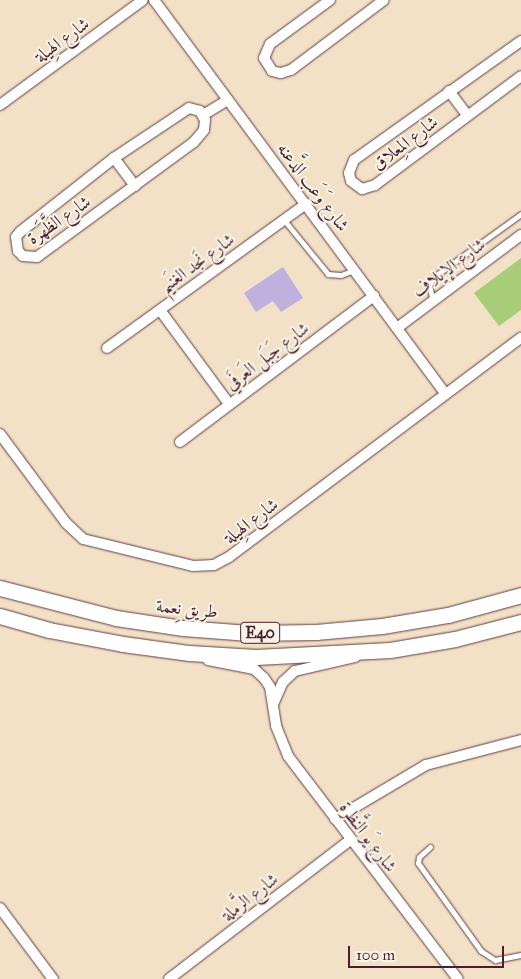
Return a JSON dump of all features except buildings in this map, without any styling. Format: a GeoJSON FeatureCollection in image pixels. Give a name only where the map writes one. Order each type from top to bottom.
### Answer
{"type":"FeatureCollection","features":[{"type":"Feature","properties":{"kind":"main road","name":"طريق نِعمة"},"geometry":{"type":"LineString","coordinates":[[0,588],[125,620],[249,633],[316,632],[382,626],[448,615],[521,595]]}},
{"type":"Feature","properties":{"kind":"main road","name":"E40"},"geometry":{"type":"LineString","coordinates":[[0,616],[86,638],[156,650],[256,657],[323,656],[390,650],[455,639],[521,622]]}},
{"type":"Feature","properties":{"kind":"street","name":"شارع الهِيلة"},"geometry":{"type":"LineString","coordinates":[[0,105],[143,0]]}},
{"type":"Feature","properties":{"kind":"street","name":"شارع وَعَب الدَّعنه"},"geometry":{"type":"LineString","coordinates":[[154,0],[446,394]]}},
{"type":"Feature","properties":{"kind":"street"},"geometry":{"type":"LineString","coordinates":[[330,0],[270,44],[264,53],[268,67],[282,73],[291,70],[384,0]]}},
{"type":"Feature","properties":{"kind":"street","name":"شارع المِعلاق"},"geometry":{"type":"LineString","coordinates":[[521,40],[354,160],[349,173],[351,181],[358,187],[371,188],[521,76]]}},
{"type":"Feature","properties":{"kind":"street"},"geometry":{"type":"LineString","coordinates":[[449,91],[468,116]]}},
{"type":"Feature","properties":{"kind":"street"},"geometry":{"type":"LineString","coordinates":[[203,115],[228,100]]}},
{"type":"Feature","properties":{"kind":"street","name":"شارع الظَّهَرة"},"geometry":{"type":"LineString","coordinates":[[196,109],[203,115],[200,136],[135,186],[37,257],[23,256],[18,251],[16,237],[20,232],[114,158],[183,110],[196,109]]}},
{"type":"Feature","properties":{"kind":"street"},"geometry":{"type":"LineString","coordinates":[[114,158],[135,186]]}},
{"type":"Feature","properties":{"kind":"street","name":"شارع نَجد الغنَيم"},"geometry":{"type":"LineString","coordinates":[[107,348],[306,204]]}},
{"type":"Feature","properties":{"kind":"street","name":"شارع الإيلاف"},"geometry":{"type":"LineString","coordinates":[[397,328],[521,235]]}},
{"type":"Feature","properties":{"kind":"street","name":"شارع جَبَل العَرفَي"},"geometry":{"type":"LineString","coordinates":[[180,442],[374,296]]}},
{"type":"Feature","properties":{"kind":"street"},"geometry":{"type":"LineString","coordinates":[[160,310],[229,404]]}},
{"type":"Feature","properties":{"kind":"street","name":"شارع الهِيلة"},"geometry":{"type":"LineString","coordinates":[[0,434],[73,532],[82,539],[206,566],[229,557],[521,338]]}},
{"type":"Feature","properties":{"kind":"street","name":"شارع يَو النَّظرة"},"geometry":{"type":"LineString","coordinates":[[156,650],[254,669],[270,687],[274,703],[276,726],[288,756],[350,840],[458,979]]}},
{"type":"Feature","properties":{"kind":"street","name":"شارع يَو النَّظرة"},"geometry":{"type":"LineString","coordinates":[[274,703],[282,682],[295,671],[390,650]]}},
{"type":"Feature","properties":{"kind":"street"},"geometry":{"type":"LineString","coordinates":[[335,819],[426,765],[521,740]]}},
{"type":"Feature","properties":{"kind":"street","name":"شارع الرَّملة"},"geometry":{"type":"LineString","coordinates":[[170,979],[350,840]]}},
{"type":"Feature","properties":{"kind":"street"},"geometry":{"type":"LineString","coordinates":[[0,908],[53,979]]}},
{"type":"Feature","properties":{"kind":"lane"},"geometry":{"type":"LineString","coordinates":[[434,300],[429,285],[435,276],[521,214]]}},
{"type":"Feature","properties":{"kind":"lane"},"geometry":{"type":"LineString","coordinates":[[284,220],[328,274],[341,275],[355,270]]}},
{"type":"Feature","properties":{"kind":"lane"},"geometry":{"type":"LineString","coordinates":[[430,847],[418,857],[418,863],[481,951],[495,960],[521,955]]}},
{"type":"Feature","properties":{"kind":"green space"},"geometry":{"type":"Polygon","coordinates":[[[521,258],[521,310],[499,326],[474,293],[521,258]]]}}]}
